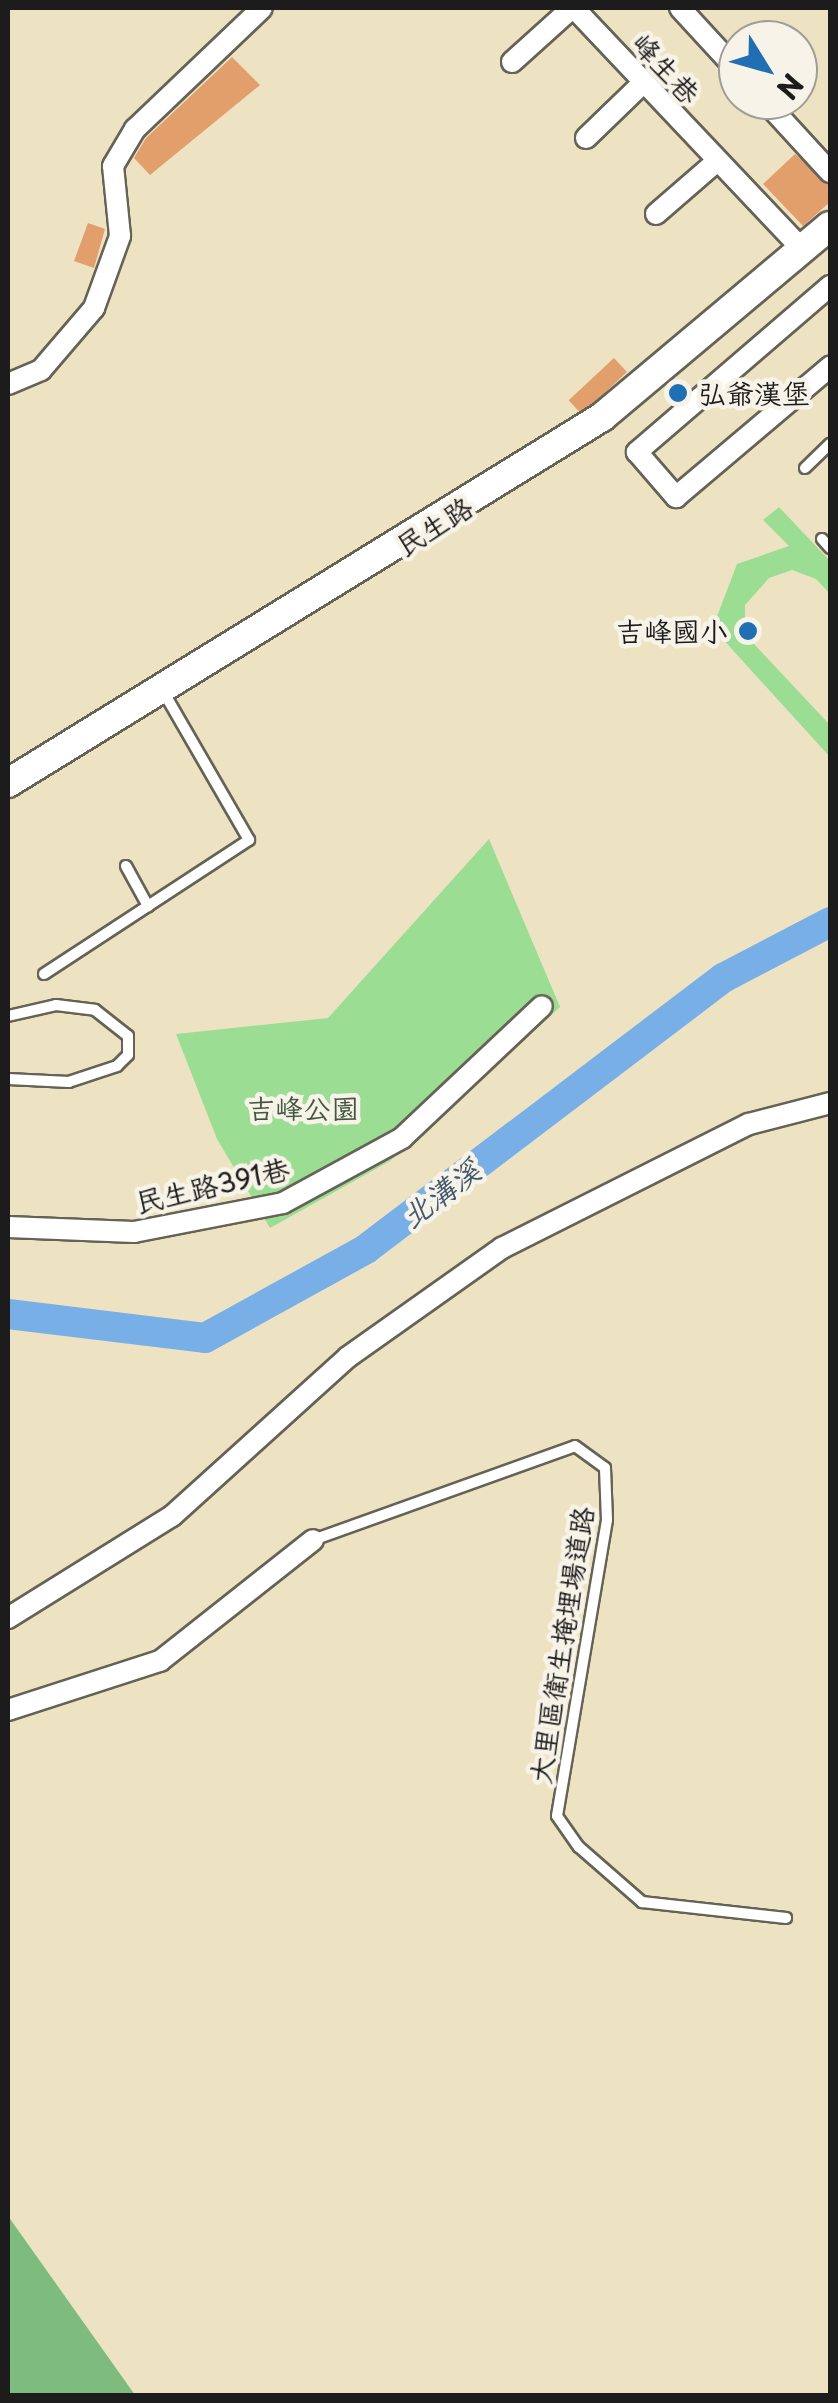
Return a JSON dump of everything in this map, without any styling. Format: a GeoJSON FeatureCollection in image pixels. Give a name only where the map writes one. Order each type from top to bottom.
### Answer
{"type":"FeatureCollection","features":[{"type":"Feature","properties":{"kind":"street"},"geometry":{"type":"LineString","coordinates":[[8,384],[41,370],[94,308],[120,236],[113,166],[134,129],[262,8]]}},
{"type":"Feature","properties":{"kind":"street"},"geometry":{"type":"LineString","coordinates":[[512,62],[573,8]]}},
{"type":"Feature","properties":{"kind":"street","name":"峰生巷"},"geometry":{"type":"LineString","coordinates":[[573,8],[803,250]]}},
{"type":"Feature","properties":{"kind":"street"},"geometry":{"type":"LineString","coordinates":[[680,8],[718,49]]}},
{"type":"Feature","properties":{"kind":"street"},"geometry":{"type":"LineString","coordinates":[[586,138],[642,84]]}},
{"type":"Feature","properties":{"kind":"street"},"geometry":{"type":"LineString","coordinates":[[782,120],[830,172]]}},
{"type":"Feature","properties":{"kind":"street"},"geometry":{"type":"LineString","coordinates":[[656,214],[716,162]]}},
{"type":"Feature","properties":{"kind":"street","name":"民生路"},"geometry":{"type":"LineString","coordinates":[[8,783],[602,417],[830,226]]}},
{"type":"Feature","properties":{"kind":"street"},"geometry":{"type":"LineString","coordinates":[[830,286],[637,452],[676,497],[830,367]]}},
{"type":"Feature","properties":{"kind":"street","name":"民生路391巷"},"geometry":{"type":"LineString","coordinates":[[8,1227],[134,1232],[283,1203],[402,1138],[542,1006]]}},
{"type":"Feature","properties":{"kind":"street"},"geometry":{"type":"LineString","coordinates":[[8,1618],[172,1516],[348,1357],[502,1248],[749,1124],[830,1103]]}},
{"type":"Feature","properties":{"kind":"street"},"geometry":{"type":"LineString","coordinates":[[8,1710],[160,1661],[314,1540]]}},
{"type":"Feature","properties":{"kind":"lane"},"geometry":{"type":"LineString","coordinates":[[805,468],[830,444]]}},
{"type":"Feature","properties":{"kind":"lane"},"geometry":{"type":"LineString","coordinates":[[44,974],[249,840],[162,690]]}},
{"type":"Feature","properties":{"kind":"lane"},"geometry":{"type":"LineString","coordinates":[[126,866],[148,906]]}},
{"type":"Feature","properties":{"kind":"lane"},"geometry":{"type":"LineString","coordinates":[[8,1016],[56,1004],[94,1010],[128,1036],[128,1055],[116,1066],[69,1082],[8,1080]]}},
{"type":"Feature","properties":{"kind":"lane","name":"大里區衛生掩埋場道路"},"geometry":{"type":"LineString","coordinates":[[314,1540],[575,1446],[605,1468],[606,1520],[557,1816],[579,1847],[642,1902],[786,1918]]}},
{"type":"Feature","properties":{"kind":"green space"},"geometry":{"type":"Polygon","coordinates":[[[779,507],[830,561],[830,594],[816,579],[792,570],[769,578],[745,605],[745,626],[754,644],[830,725],[830,757],[720,636],[716,619],[737,564],[789,546],[763,520],[779,507]]]}},
{"type":"Feature","properties":{"kind":"green space","name":"吉峰公園"},"geometry":{"type":"Polygon","coordinates":[[[489,839],[560,1007],[390,1161],[270,1228],[217,1139],[176,1034],[328,1018],[489,839]]]}},
{"type":"Feature","properties":{"kind":"green space"},"geometry":{"type":"Polygon","coordinates":[[[8,2216],[135,2395],[8,2395],[8,2216]]]}},
{"type":"Feature","properties":{"kind":"building"},"geometry":{"type":"Polygon","coordinates":[[[232,57],[260,85],[150,175],[134,158],[146,138],[232,57]]]}},
{"type":"Feature","properties":{"kind":"building"},"geometry":{"type":"Polygon","coordinates":[[[795,154],[830,185],[830,202],[803,226],[763,184],[795,154]]]}},
{"type":"Feature","properties":{"kind":"building"},"geometry":{"type":"Polygon","coordinates":[[[88,223],[105,229],[94,268],[74,261],[88,223]]]}},
{"type":"Feature","properties":{"kind":"building"},"geometry":{"type":"Polygon","coordinates":[[[614,358],[627,372],[582,414],[569,400],[614,358]]]}},
{"type":"Feature","properties":{"kind":"waterway","name":"北溝溪"},"geometry":{"type":"LineString","coordinates":[[8,1314],[205,1338],[366,1249],[723,978],[830,922]]}},
{"type":"Feature","properties":{"kind":"place","name":"弘爺漢堡"},"geometry":{"type":"Point","coordinates":[678,393]}},
{"type":"Feature","properties":{"kind":"place","name":"吉峰國小"},"geometry":{"type":"Point","coordinates":[748,631]}}]}
